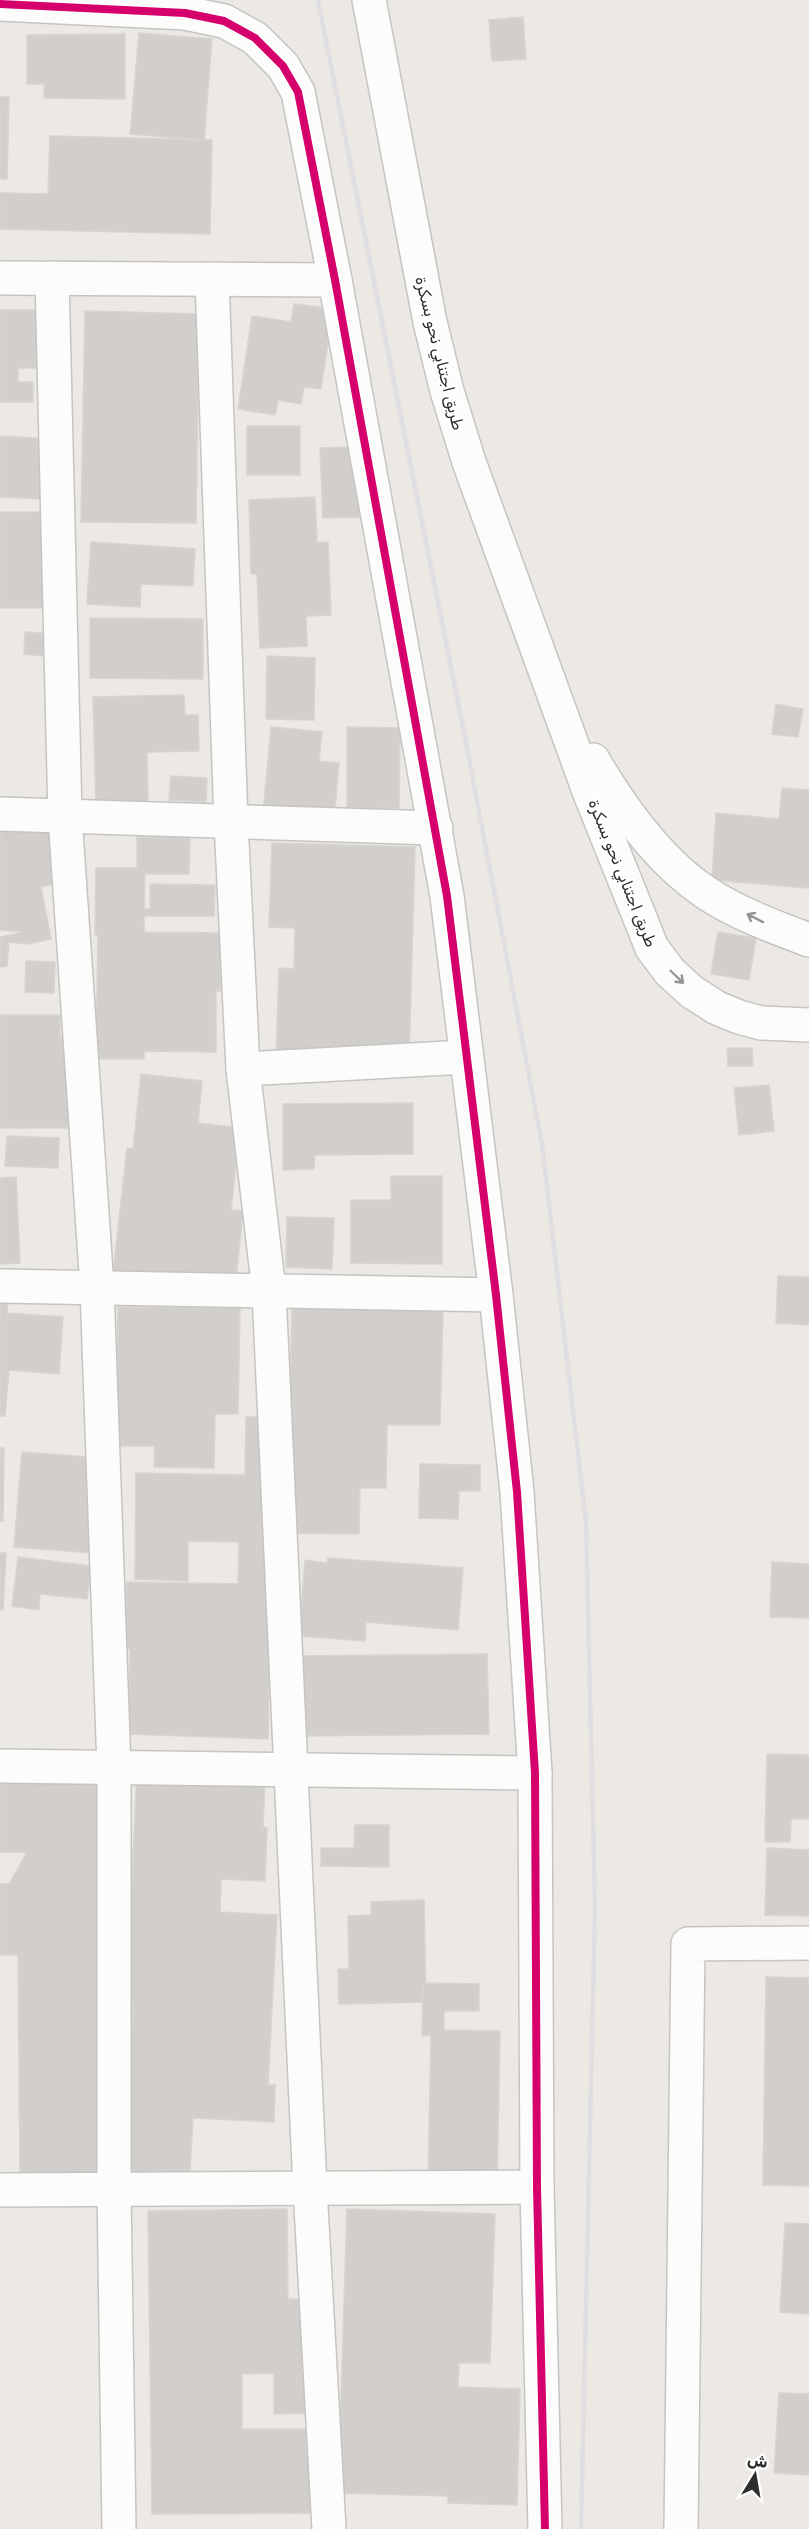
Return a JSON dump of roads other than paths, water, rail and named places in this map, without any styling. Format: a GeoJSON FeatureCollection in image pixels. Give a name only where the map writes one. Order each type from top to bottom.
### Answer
{"type":"FeatureCollection","features":[{"type":"Feature","properties":{"kind":"street","name":"طريق اجتنابي نحو بسكرة"},"geometry":{"type":"LineString","coordinates":[[369,0],[430,322],[447,391],[469,462],[589,790],[652,948],[670,972],[692,992],[717,1008],[761,1023],[809,1025]]}},
{"type":"Feature","properties":{"kind":"street"},"geometry":{"type":"LineString","coordinates":[[0,4],[185,13],[224,21],[255,38],[283,66],[298,92],[335,280],[447,896],[496,1295],[517,1492],[535,1773],[537,2187],[545,2529]]}},
{"type":"Feature","properties":{"kind":"street"},"geometry":{"type":"LineString","coordinates":[[0,278],[335,280]]}},
{"type":"Feature","properties":{"kind":"street"},"geometry":{"type":"LineString","coordinates":[[52,278],[65,816],[97,1287],[114,1768],[114,2189],[119,2529]]}},
{"type":"Feature","properties":{"kind":"street"},"geometry":{"type":"LineString","coordinates":[[212,279],[231,821],[243,1069],[269,1291],[310,2188],[329,2529]]}},
{"type":"Feature","properties":{"kind":"street","name":"طريق اجتنابي نحو بسكرة"},"geometry":{"type":"LineString","coordinates":[[555,694],[609,788],[657,850],[705,892],[765,923],[809,940]]}},
{"type":"Feature","properties":{"kind":"street"},"geometry":{"type":"LineString","coordinates":[[0,814],[436,828]]}},
{"type":"Feature","properties":{"kind":"street"},"geometry":{"type":"LineString","coordinates":[[243,1069],[466,1057]]}},
{"type":"Feature","properties":{"kind":"street"},"geometry":{"type":"LineString","coordinates":[[0,1286],[496,1295]]}},
{"type":"Feature","properties":{"kind":"street"},"geometry":{"type":"LineString","coordinates":[[0,1767],[535,1773]]}},
{"type":"Feature","properties":{"kind":"street"},"geometry":{"type":"LineString","coordinates":[[681,2529],[688,1944],[809,1943]]}},
{"type":"Feature","properties":{"kind":"street"},"geometry":{"type":"LineString","coordinates":[[0,2190],[537,2187]]}},
{"type":"Feature","properties":{"kind":"railway"},"geometry":{"type":"LineString","coordinates":[[318,0],[467,748],[542,1144],[586,1522],[595,1906],[581,2529]]}}]}
